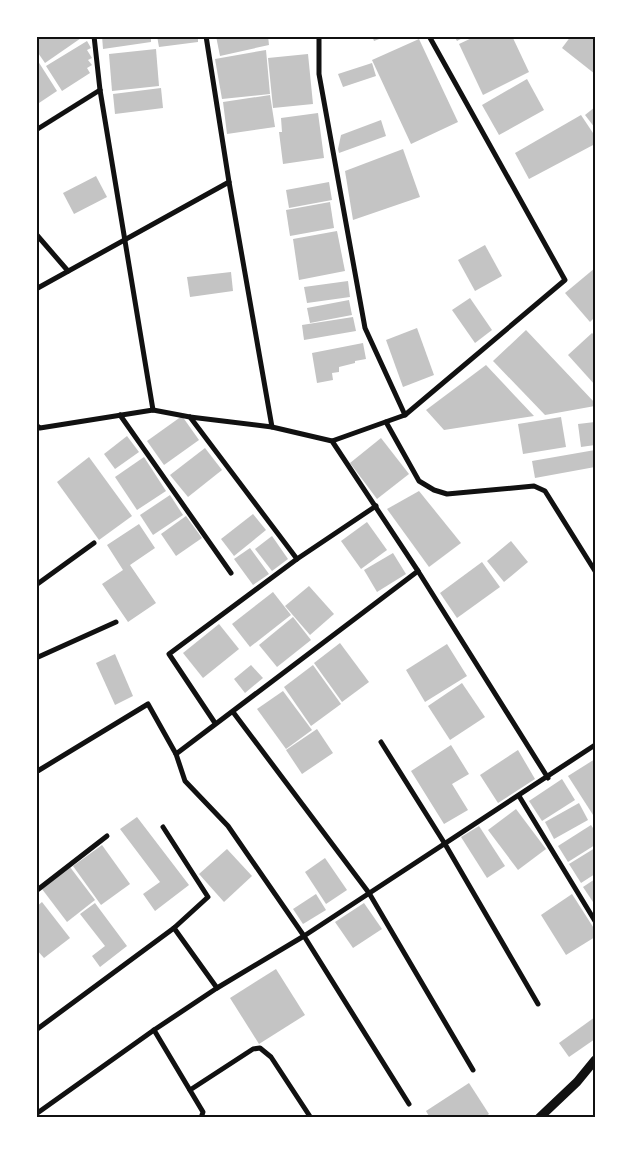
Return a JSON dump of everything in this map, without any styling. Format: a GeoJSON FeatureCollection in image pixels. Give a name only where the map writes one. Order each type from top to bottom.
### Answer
{"type":"FeatureCollection","features":[{"type":"Feature","properties":{"kind":"street"},"geometry":{"type":"LineString","coordinates":[[94,36],[100,90],[153,410]]}},
{"type":"Feature","properties":{"kind":"street"},"geometry":{"type":"LineString","coordinates":[[206,36],[229,182],[272,427]]}},
{"type":"Feature","properties":{"kind":"street"},"geometry":{"type":"LineString","coordinates":[[319,36],[319,74],[365,328],[405,415]]}},
{"type":"Feature","properties":{"kind":"street"},"geometry":{"type":"LineString","coordinates":[[38,428],[153,410],[190,417],[272,427],[332,441],[405,415],[565,280],[429,36]]}},
{"type":"Feature","properties":{"kind":"street"},"geometry":{"type":"LineString","coordinates":[[36,130],[100,90]]}},
{"type":"Feature","properties":{"kind":"street"},"geometry":{"type":"LineString","coordinates":[[36,289],[229,182]]}},
{"type":"Feature","properties":{"kind":"street"},"geometry":{"type":"LineString","coordinates":[[36,234],[68,271]]}},
{"type":"Feature","properties":{"kind":"street"},"geometry":{"type":"LineString","coordinates":[[120,415],[231,573]]}},
{"type":"Feature","properties":{"kind":"street"},"geometry":{"type":"LineString","coordinates":[[190,417],[296,559]]}},
{"type":"Feature","properties":{"kind":"street"},"geometry":{"type":"LineString","coordinates":[[386,422],[419,481],[434,490],[447,494],[534,486],[545,491],[595,571]]}},
{"type":"Feature","properties":{"kind":"street"},"geometry":{"type":"LineString","coordinates":[[332,441],[418,571],[548,778]]}},
{"type":"Feature","properties":{"kind":"street"},"geometry":{"type":"LineString","coordinates":[[215,723],[169,654],[296,559],[376,506]]}},
{"type":"Feature","properties":{"kind":"street"},"geometry":{"type":"LineString","coordinates":[[36,585],[94,543]]}},
{"type":"Feature","properties":{"kind":"street"},"geometry":{"type":"LineString","coordinates":[[176,754],[418,571]]}},
{"type":"Feature","properties":{"kind":"street"},"geometry":{"type":"LineString","coordinates":[[36,658],[116,622]]}},
{"type":"Feature","properties":{"kind":"street"},"geometry":{"type":"LineString","coordinates":[[36,772],[148,704],[176,754],[185,781],[228,826],[304,936],[409,1104]]}},
{"type":"Feature","properties":{"kind":"street"},"geometry":{"type":"LineString","coordinates":[[233,712],[368,893],[473,1070]]}},
{"type":"Feature","properties":{"kind":"street"},"geometry":{"type":"LineString","coordinates":[[381,742],[445,844],[538,1004]]}},
{"type":"Feature","properties":{"kind":"street"},"geometry":{"type":"LineString","coordinates":[[36,1114],[154,1030],[217,988],[304,936],[594,747]]}},
{"type":"Feature","properties":{"kind":"street"},"geometry":{"type":"LineString","coordinates":[[519,796],[595,921]]}},
{"type":"Feature","properties":{"kind":"street"},"geometry":{"type":"LineString","coordinates":[[36,1030],[174,928],[208,897],[164,827]]}},
{"type":"Feature","properties":{"kind":"street"},"geometry":{"type":"LineString","coordinates":[[36,891],[107,836]]}},
{"type":"Feature","properties":{"kind":"street"},"geometry":{"type":"LineString","coordinates":[[174,928],[217,988]]}},
{"type":"Feature","properties":{"kind":"street"},"geometry":{"type":"LineString","coordinates":[[154,1030],[203,1112],[201,1118]]}},
{"type":"Feature","properties":{"kind":"street"},"geometry":{"type":"LineString","coordinates":[[190,1090],[253,1049],[260,1048],[271,1057],[311,1118]]}},
{"type":"Feature","properties":{"kind":"street"},"geometry":{"type":"LineString","coordinates":[[539,1118],[576,1082],[595,1060]]}},
{"type":"Feature","properties":{"kind":"street"},"geometry":{"type":"LineString","coordinates":[[576,1082],[595,1069]]}},
{"type":"Feature","properties":{"kind":"building"},"geometry":{"type":"Polygon","coordinates":[[[36,36],[84,36],[45,63],[36,50],[36,36]]]}},
{"type":"Feature","properties":{"kind":"building"},"geometry":{"type":"Polygon","coordinates":[[[102,36],[151,36],[151,42],[103,49],[102,36]]]}},
{"type":"Feature","properties":{"kind":"building"},"geometry":{"type":"Polygon","coordinates":[[[157,36],[198,36],[198,42],[159,47],[157,36]]]}},
{"type":"Feature","properties":{"kind":"building"},"geometry":{"type":"Polygon","coordinates":[[[216,36],[268,36],[269,45],[220,56],[216,36]]]}},
{"type":"Feature","properties":{"kind":"building"},"geometry":{"type":"Polygon","coordinates":[[[372,36],[387,36],[374,41],[372,36]]]}},
{"type":"Feature","properties":{"kind":"building"},"geometry":{"type":"Polygon","coordinates":[[[454,36],[466,36],[457,41],[454,36]]]}},
{"type":"Feature","properties":{"kind":"building"},"geometry":{"type":"Polygon","coordinates":[[[476,36],[512,36],[529,72],[483,95],[459,44],[476,36]]]}},
{"type":"Feature","properties":{"kind":"building"},"geometry":{"type":"Polygon","coordinates":[[[571,36],[595,36],[595,74],[562,48],[571,36]]]}},
{"type":"Feature","properties":{"kind":"building"},"geometry":{"type":"Polygon","coordinates":[[[419,39],[458,122],[411,144],[372,60],[419,39]]]}},
{"type":"Feature","properties":{"kind":"building"},"geometry":{"type":"Polygon","coordinates":[[[87,41],[91,48],[87,50],[92,58],[88,60],[92,65],[87,68],[90,73],[62,91],[46,66],[87,41]]]}},
{"type":"Feature","properties":{"kind":"building"},"geometry":{"type":"Polygon","coordinates":[[[156,49],[159,86],[112,91],[109,54],[156,49]]]}},
{"type":"Feature","properties":{"kind":"building"},"geometry":{"type":"Polygon","coordinates":[[[266,50],[270,94],[222,99],[215,59],[266,50]]]}},
{"type":"Feature","properties":{"kind":"building"},"geometry":{"type":"Polygon","coordinates":[[[308,54],[313,104],[273,108],[268,58],[308,54]]]}},
{"type":"Feature","properties":{"kind":"building"},"geometry":{"type":"Polygon","coordinates":[[[36,58],[57,91],[36,105],[36,58]]]}},
{"type":"Feature","properties":{"kind":"building"},"geometry":{"type":"Polygon","coordinates":[[[372,63],[376,76],[343,87],[338,74],[372,63]]]}},
{"type":"Feature","properties":{"kind":"building"},"geometry":{"type":"Polygon","coordinates":[[[527,79],[544,110],[499,135],[482,105],[527,79]]]}},
{"type":"Feature","properties":{"kind":"building"},"geometry":{"type":"Polygon","coordinates":[[[161,88],[163,108],[115,114],[113,94],[161,88]]]}},
{"type":"Feature","properties":{"kind":"building"},"geometry":{"type":"Polygon","coordinates":[[[270,95],[275,127],[227,134],[223,102],[270,95]]]}},
{"type":"Feature","properties":{"kind":"building"},"geometry":{"type":"Polygon","coordinates":[[[595,107],[595,128],[585,115],[595,107]]]}},
{"type":"Feature","properties":{"kind":"building"},"geometry":{"type":"Polygon","coordinates":[[[318,113],[324,158],[283,164],[279,132],[282,132],[281,118],[318,113]]]}},
{"type":"Feature","properties":{"kind":"building"},"geometry":{"type":"Polygon","coordinates":[[[581,115],[595,136],[595,144],[529,179],[515,153],[581,115]]]}},
{"type":"Feature","properties":{"kind":"building"},"geometry":{"type":"Polygon","coordinates":[[[381,120],[386,136],[339,153],[341,135],[381,120]]]}},
{"type":"Feature","properties":{"kind":"building"},"geometry":{"type":"Polygon","coordinates":[[[403,149],[420,197],[353,220],[345,171],[403,149]]]}},
{"type":"Feature","properties":{"kind":"building"},"geometry":{"type":"Polygon","coordinates":[[[96,176],[107,197],[74,214],[63,193],[96,176]]]}},
{"type":"Feature","properties":{"kind":"building"},"geometry":{"type":"Polygon","coordinates":[[[329,182],[332,200],[289,208],[286,190],[329,182]]]}},
{"type":"Feature","properties":{"kind":"building"},"geometry":{"type":"Polygon","coordinates":[[[330,202],[334,228],[290,236],[286,210],[330,202]]]}},
{"type":"Feature","properties":{"kind":"building"},"geometry":{"type":"Polygon","coordinates":[[[337,231],[345,271],[299,280],[293,239],[337,231]]]}},
{"type":"Feature","properties":{"kind":"building"},"geometry":{"type":"Polygon","coordinates":[[[485,245],[502,276],[475,291],[458,260],[485,245]]]}},
{"type":"Feature","properties":{"kind":"building"},"geometry":{"type":"Polygon","coordinates":[[[595,268],[595,317],[590,322],[565,293],[595,268]]]}},
{"type":"Feature","properties":{"kind":"building"},"geometry":{"type":"Polygon","coordinates":[[[231,272],[233,291],[190,297],[187,277],[231,272]]]}},
{"type":"Feature","properties":{"kind":"building"},"geometry":{"type":"Polygon","coordinates":[[[348,281],[350,297],[307,303],[304,287],[348,281]]]}},
{"type":"Feature","properties":{"kind":"building"},"geometry":{"type":"Polygon","coordinates":[[[470,298],[492,330],[475,343],[452,310],[470,298]]]}},
{"type":"Feature","properties":{"kind":"building"},"geometry":{"type":"Polygon","coordinates":[[[349,300],[352,315],[310,323],[307,308],[349,300]]]}},
{"type":"Feature","properties":{"kind":"building"},"geometry":{"type":"Polygon","coordinates":[[[353,317],[356,331],[304,340],[302,325],[353,317]]]}},
{"type":"Feature","properties":{"kind":"building"},"geometry":{"type":"Polygon","coordinates":[[[417,328],[434,375],[403,387],[386,340],[417,328]]]}},
{"type":"Feature","properties":{"kind":"building"},"geometry":{"type":"Polygon","coordinates":[[[526,330],[595,403],[595,406],[545,415],[493,361],[526,330]]]}},
{"type":"Feature","properties":{"kind":"building"},"geometry":{"type":"Polygon","coordinates":[[[592,333],[595,336],[595,385],[568,355],[592,333]]]}},
{"type":"Feature","properties":{"kind":"building"},"geometry":{"type":"Polygon","coordinates":[[[363,343],[366,359],[339,367],[339,372],[332,373],[333,380],[317,383],[312,353],[363,343]]]}},
{"type":"Feature","properties":{"kind":"building"},"geometry":{"type":"Polygon","coordinates":[[[486,365],[534,416],[444,430],[426,410],[486,365]]]}},
{"type":"Feature","properties":{"kind":"building"},"geometry":{"type":"Polygon","coordinates":[[[182,416],[199,440],[164,465],[147,441],[182,416]]]}},
{"type":"Feature","properties":{"kind":"building"},"geometry":{"type":"Polygon","coordinates":[[[561,417],[566,447],[523,454],[518,424],[561,417]]]}},
{"type":"Feature","properties":{"kind":"building"},"geometry":{"type":"Polygon","coordinates":[[[595,422],[595,445],[581,447],[578,424],[595,422]]]}},
{"type":"Feature","properties":{"kind":"building"},"geometry":{"type":"Polygon","coordinates":[[[127,436],[139,452],[115,469],[104,454],[127,436]]]}},
{"type":"Feature","properties":{"kind":"building"},"geometry":{"type":"Polygon","coordinates":[[[381,438],[409,474],[377,499],[350,463],[381,438]]]}},
{"type":"Feature","properties":{"kind":"building"},"geometry":{"type":"Polygon","coordinates":[[[205,448],[222,470],[188,497],[170,475],[205,448]]]}},
{"type":"Feature","properties":{"kind":"building"},"geometry":{"type":"Polygon","coordinates":[[[595,450],[595,467],[535,478],[532,461],[595,450]]]}},
{"type":"Feature","properties":{"kind":"building"},"geometry":{"type":"Polygon","coordinates":[[[89,457],[132,516],[99,540],[57,482],[89,457]]]}},
{"type":"Feature","properties":{"kind":"building"},"geometry":{"type":"Polygon","coordinates":[[[144,457],[166,491],[137,510],[115,477],[144,457]]]}},
{"type":"Feature","properties":{"kind":"building"},"geometry":{"type":"Polygon","coordinates":[[[419,491],[461,543],[429,567],[387,509],[419,491]]]}},
{"type":"Feature","properties":{"kind":"building"},"geometry":{"type":"Polygon","coordinates":[[[170,495],[183,515],[153,535],[140,515],[170,495]]]}},
{"type":"Feature","properties":{"kind":"building"},"geometry":{"type":"Polygon","coordinates":[[[253,514],[266,530],[234,556],[221,539],[253,514]]]}},
{"type":"Feature","properties":{"kind":"building"},"geometry":{"type":"Polygon","coordinates":[[[186,516],[202,538],[176,556],[161,534],[186,516]]]}},
{"type":"Feature","properties":{"kind":"building"},"geometry":{"type":"Polygon","coordinates":[[[367,522],[387,550],[361,569],[341,541],[367,522]]]}},
{"type":"Feature","properties":{"kind":"building"},"geometry":{"type":"Polygon","coordinates":[[[139,524],[155,548],[130,565],[156,603],[128,622],[102,584],[123,570],[107,545],[139,524]]]}},
{"type":"Feature","properties":{"kind":"building"},"geometry":{"type":"Polygon","coordinates":[[[272,536],[288,559],[272,571],[255,549],[272,536]]]}},
{"type":"Feature","properties":{"kind":"building"},"geometry":{"type":"Polygon","coordinates":[[[511,541],[528,562],[504,582],[487,561],[511,541]]]}},
{"type":"Feature","properties":{"kind":"building"},"geometry":{"type":"Polygon","coordinates":[[[250,548],[269,574],[253,585],[234,559],[250,548]]]}},
{"type":"Feature","properties":{"kind":"building"},"geometry":{"type":"Polygon","coordinates":[[[393,553],[406,574],[377,592],[364,570],[393,553]]]}},
{"type":"Feature","properties":{"kind":"building"},"geometry":{"type":"Polygon","coordinates":[[[482,562],[500,587],[457,618],[440,593],[482,562]]]}},
{"type":"Feature","properties":{"kind":"building"},"geometry":{"type":"Polygon","coordinates":[[[309,586],[334,614],[310,635],[285,606],[309,586]]]}},
{"type":"Feature","properties":{"kind":"building"},"geometry":{"type":"Polygon","coordinates":[[[273,592],[291,615],[250,647],[232,624],[273,592]]]}},
{"type":"Feature","properties":{"kind":"building"},"geometry":{"type":"Polygon","coordinates":[[[293,617],[311,640],[277,667],[259,645],[293,617]]]}},
{"type":"Feature","properties":{"kind":"building"},"geometry":{"type":"Polygon","coordinates":[[[219,624],[239,649],[203,678],[183,653],[219,624]]]}},
{"type":"Feature","properties":{"kind":"building"},"geometry":{"type":"Polygon","coordinates":[[[340,643],[369,682],[342,702],[314,663],[340,643]]]}},
{"type":"Feature","properties":{"kind":"building"},"geometry":{"type":"Polygon","coordinates":[[[447,644],[467,676],[425,702],[406,670],[447,644]]]}},
{"type":"Feature","properties":{"kind":"building"},"geometry":{"type":"Polygon","coordinates":[[[115,654],[133,696],[115,705],[96,663],[115,654]]]}},
{"type":"Feature","properties":{"kind":"building"},"geometry":{"type":"Polygon","coordinates":[[[251,665],[263,678],[245,693],[234,679],[251,665]]]}},
{"type":"Feature","properties":{"kind":"building"},"geometry":{"type":"Polygon","coordinates":[[[313,665],[341,704],[311,726],[284,687],[313,665]]]}},
{"type":"Feature","properties":{"kind":"building"},"geometry":{"type":"Polygon","coordinates":[[[462,683],[485,717],[450,740],[428,706],[462,683]]]}},
{"type":"Feature","properties":{"kind":"building"},"geometry":{"type":"Polygon","coordinates":[[[283,691],[312,730],[286,749],[257,709],[283,691]]]}},
{"type":"Feature","properties":{"kind":"building"},"geometry":{"type":"Polygon","coordinates":[[[317,729],[333,753],[302,774],[286,750],[317,729]]]}},
{"type":"Feature","properties":{"kind":"building"},"geometry":{"type":"Polygon","coordinates":[[[451,745],[469,774],[452,784],[468,810],[444,824],[411,771],[451,745]]]}},
{"type":"Feature","properties":{"kind":"building"},"geometry":{"type":"Polygon","coordinates":[[[518,750],[535,779],[498,803],[480,775],[518,750]]]}},
{"type":"Feature","properties":{"kind":"building"},"geometry":{"type":"Polygon","coordinates":[[[595,759],[595,818],[568,776],[595,759]]]}},
{"type":"Feature","properties":{"kind":"building"},"geometry":{"type":"Polygon","coordinates":[[[562,779],[575,800],[542,821],[529,801],[562,779]]]}},
{"type":"Feature","properties":{"kind":"building"},"geometry":{"type":"Polygon","coordinates":[[[579,803],[588,820],[554,839],[545,822],[579,803]]]}},
{"type":"Feature","properties":{"kind":"building"},"geometry":{"type":"Polygon","coordinates":[[[516,809],[546,849],[518,870],[488,830],[516,809]]]}},
{"type":"Feature","properties":{"kind":"building"},"geometry":{"type":"Polygon","coordinates":[[[137,817],[189,885],[155,911],[143,894],[160,882],[120,829],[137,817]]]}},
{"type":"Feature","properties":{"kind":"building"},"geometry":{"type":"Polygon","coordinates":[[[591,825],[595,831],[595,845],[568,862],[558,846],[591,825]]]}},
{"type":"Feature","properties":{"kind":"building"},"geometry":{"type":"Polygon","coordinates":[[[479,826],[505,866],[487,878],[461,837],[479,826]]]}},
{"type":"Feature","properties":{"kind":"building"},"geometry":{"type":"Polygon","coordinates":[[[102,845],[130,884],[101,905],[73,866],[102,845]]]}},
{"type":"Feature","properties":{"kind":"building"},"geometry":{"type":"Polygon","coordinates":[[[595,848],[595,874],[581,883],[569,864],[595,848]]]}},
{"type":"Feature","properties":{"kind":"building"},"geometry":{"type":"Polygon","coordinates":[[[227,849],[252,876],[224,902],[199,874],[227,849]]]}},
{"type":"Feature","properties":{"kind":"building"},"geometry":{"type":"Polygon","coordinates":[[[325,858],[347,890],[326,904],[305,872],[325,858]]]}},
{"type":"Feature","properties":{"kind":"building"},"geometry":{"type":"Polygon","coordinates":[[[70,867],[95,900],[67,922],[42,889],[70,867]]]}},
{"type":"Feature","properties":{"kind":"building"},"geometry":{"type":"Polygon","coordinates":[[[595,879],[595,905],[583,887],[595,879]]]}},
{"type":"Feature","properties":{"kind":"building"},"geometry":{"type":"Polygon","coordinates":[[[316,894],[326,910],[303,924],[293,909],[316,894]]]}},
{"type":"Feature","properties":{"kind":"building"},"geometry":{"type":"Polygon","coordinates":[[[572,894],[595,930],[595,937],[566,955],[541,915],[572,894]]]}},
{"type":"Feature","properties":{"kind":"building"},"geometry":{"type":"Polygon","coordinates":[[[42,902],[70,938],[44,958],[36,949],[36,907],[42,902]]]}},
{"type":"Feature","properties":{"kind":"building"},"geometry":{"type":"Polygon","coordinates":[[[95,903],[127,946],[100,967],[92,956],[105,946],[80,914],[95,903]]]}},
{"type":"Feature","properties":{"kind":"building"},"geometry":{"type":"Polygon","coordinates":[[[364,903],[382,929],[353,948],[335,922],[364,903]]]}},
{"type":"Feature","properties":{"kind":"building"},"geometry":{"type":"Polygon","coordinates":[[[276,969],[305,1015],[259,1044],[230,998],[276,969]]]}},
{"type":"Feature","properties":{"kind":"building"},"geometry":{"type":"Polygon","coordinates":[[[595,1017],[595,1039],[569,1057],[559,1043],[595,1017]]]}},
{"type":"Feature","properties":{"kind":"building"},"geometry":{"type":"Polygon","coordinates":[[[469,1083],[489,1114],[483,1118],[430,1118],[426,1111],[469,1083]]]}}]}
